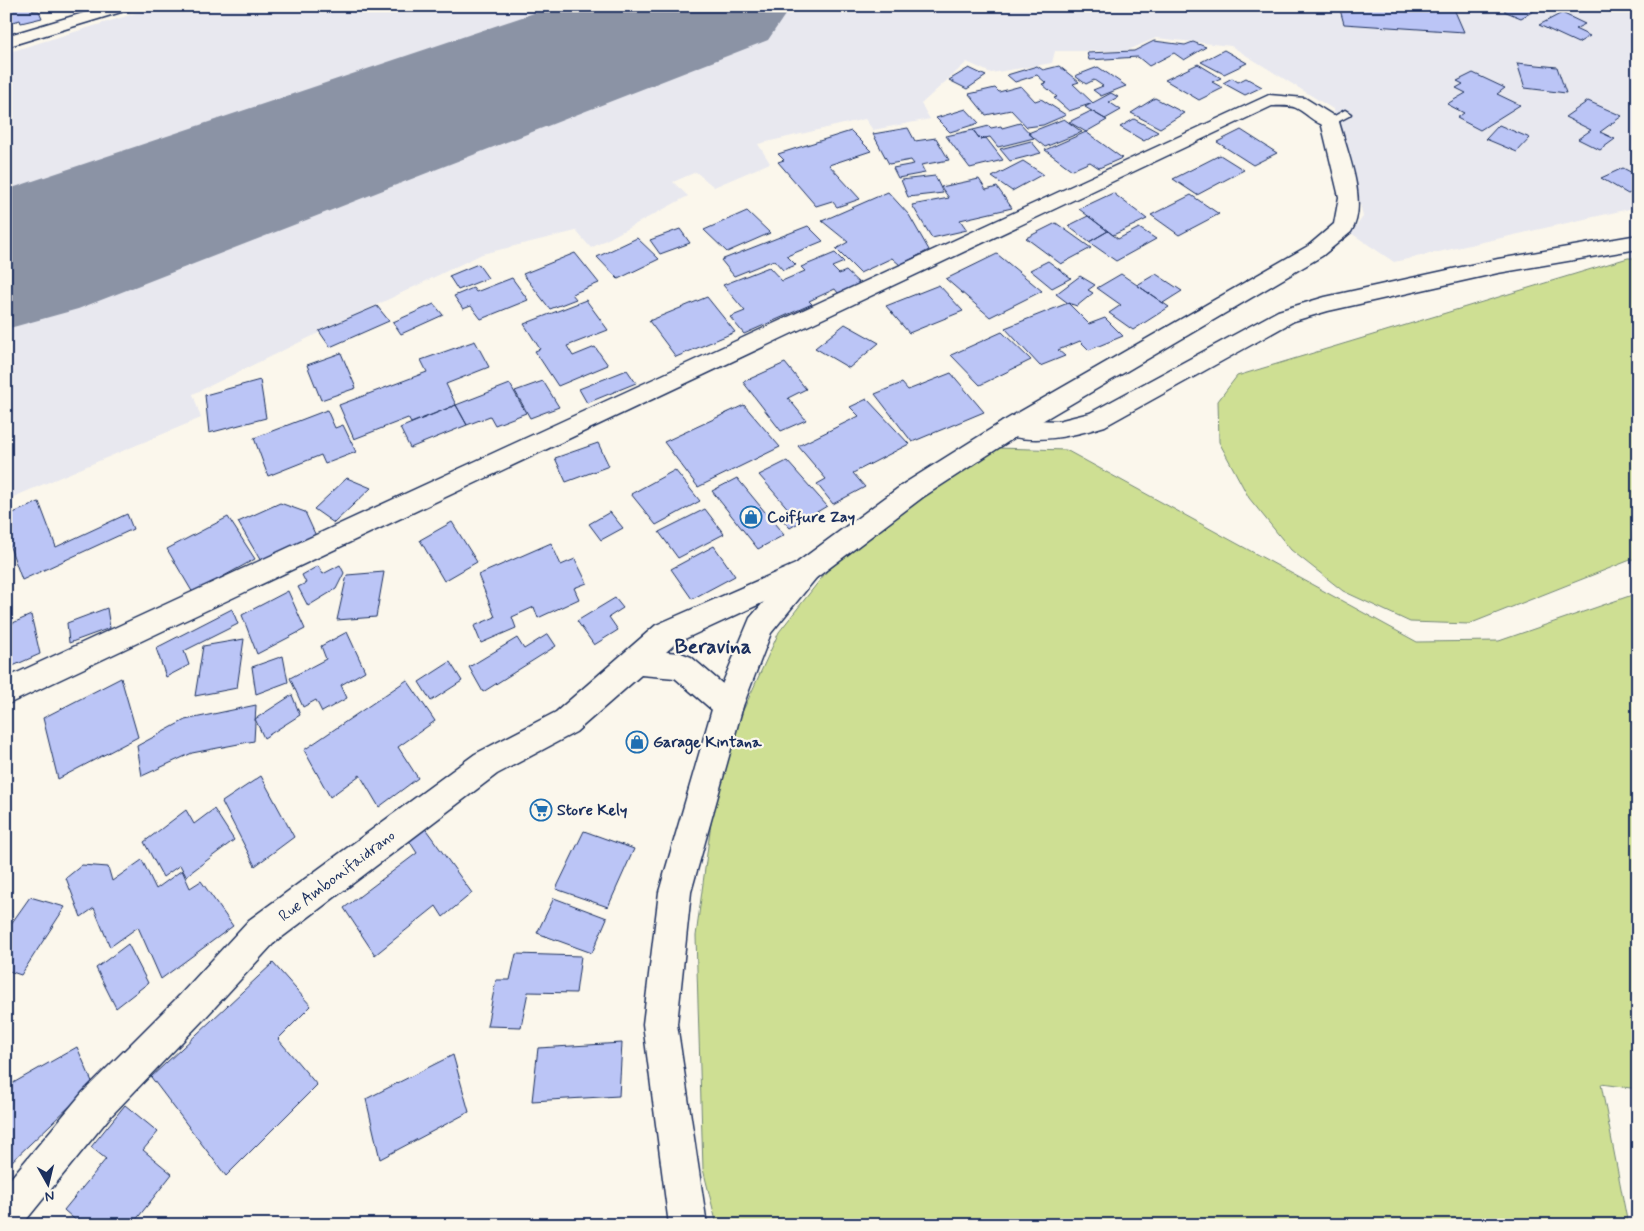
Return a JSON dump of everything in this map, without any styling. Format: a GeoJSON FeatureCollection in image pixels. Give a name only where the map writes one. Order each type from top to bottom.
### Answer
{"type":"FeatureCollection","features":[{"type":"Feature","properties":{"kind":"street"},"geometry":{"type":"LineString","coordinates":[[6,42],[125,6]]}},
{"type":"Feature","properties":{"kind":"street"},"geometry":{"type":"LineString","coordinates":[[6,692],[1269,100],[1299,102],[1338,118],[1349,197],[1344,227],[1315,251],[1010,428],[914,490],[807,570],[760,626],[728,706],[675,892],[660,1024],[688,1225]]}},
{"type":"Feature","properties":{"kind":"street"},"geometry":{"type":"LineString","coordinates":[[1010,428],[1058,430],[1097,420],[1286,316],[1325,304],[1498,266],[1638,242]]}},
{"type":"Feature","properties":{"kind":"street","name":"Rue Ambonifaidrano"},"geometry":{"type":"LineString","coordinates":[[6,1214],[96,1105],[192,1008],[261,932],[486,764],[566,722],[666,634],[807,570]]}},
{"type":"Feature","properties":{"kind":"street"},"geometry":{"type":"LineString","coordinates":[[636,662],[681,666],[728,706]]}},
{"type":"Feature","properties":{"kind":"shaded area"},"geometry":{"type":"Polygon","coordinates":[[[159,6],[1638,6],[1638,207],[1394,262],[1351,233],[1363,217],[1350,154],[1333,109],[1231,46],[1156,38],[1126,51],[1055,51],[1052,63],[991,73],[967,62],[921,104],[930,119],[873,130],[865,119],[758,144],[770,163],[714,187],[696,172],[673,182],[688,196],[591,248],[576,231],[482,254],[193,394],[201,418],[6,500],[6,53],[159,6]]]}},
{"type":"Feature","properties":{"kind":"green space"},"geometry":{"type":"Polygon","coordinates":[[[1628,258],[1638,258],[1638,557],[1469,624],[1410,622],[1343,591],[1291,550],[1249,498],[1219,442],[1218,401],[1237,376],[1628,258]]]}},
{"type":"Feature","properties":{"kind":"green space"},"geometry":{"type":"Polygon","coordinates":[[[997,448],[1066,450],[1417,642],[1499,641],[1638,593],[1638,1089],[1601,1084],[1628,1225],[717,1225],[703,1169],[696,936],[719,763],[779,632],[842,552],[997,448]]]}},
{"type":"Feature","properties":{"kind":"building"},"geometry":{"type":"Polygon","coordinates":[[[6,6],[50,6],[30,11],[39,11],[42,18],[21,23],[20,20],[6,24],[6,6]]]}},
{"type":"Feature","properties":{"kind":"building"},"geometry":{"type":"Polygon","coordinates":[[[1339,6],[1413,6],[1454,9],[1464,32],[1344,24],[1339,6]]]}},
{"type":"Feature","properties":{"kind":"building"},"geometry":{"type":"Polygon","coordinates":[[[1512,6],[1541,7],[1521,18],[1504,11],[1512,6]]]}},
{"type":"Feature","properties":{"kind":"building"},"geometry":{"type":"Polygon","coordinates":[[[1562,13],[1585,24],[1575,29],[1590,36],[1578,43],[1539,25],[1562,13]]]}},
{"type":"Feature","properties":{"kind":"building"},"geometry":{"type":"Polygon","coordinates":[[[1154,41],[1185,45],[1193,42],[1206,47],[1184,60],[1174,53],[1149,66],[1138,57],[1089,60],[1087,53],[1134,51],[1154,41]]]}},
{"type":"Feature","properties":{"kind":"building"},"geometry":{"type":"Polygon","coordinates":[[[1224,50],[1247,63],[1224,74],[1201,62],[1224,50]]]}},
{"type":"Feature","properties":{"kind":"building"},"geometry":{"type":"Polygon","coordinates":[[[1517,63],[1557,67],[1566,93],[1525,88],[1517,63]]]}},
{"type":"Feature","properties":{"kind":"building"},"geometry":{"type":"Polygon","coordinates":[[[1198,64],[1221,78],[1212,82],[1223,88],[1199,100],[1165,80],[1198,64]]]}},
{"type":"Feature","properties":{"kind":"building"},"geometry":{"type":"Polygon","coordinates":[[[1037,66],[1043,70],[1059,66],[1079,82],[1073,84],[1093,103],[1069,111],[1054,98],[1057,97],[1042,84],[1046,83],[1037,75],[1015,82],[1007,75],[1037,66]]]}},
{"type":"Feature","properties":{"kind":"building"},"geometry":{"type":"Polygon","coordinates":[[[1098,67],[1126,86],[1101,96],[1093,90],[1103,86],[1094,80],[1086,84],[1075,76],[1098,67]]]}},
{"type":"Feature","properties":{"kind":"building"},"geometry":{"type":"Polygon","coordinates":[[[969,68],[986,76],[967,89],[949,80],[969,68]]]}},
{"type":"Feature","properties":{"kind":"building"},"geometry":{"type":"Polygon","coordinates":[[[1473,73],[1505,88],[1497,94],[1520,105],[1480,130],[1457,118],[1464,113],[1447,104],[1466,93],[1456,88],[1463,84],[1457,81],[1473,73]]]}},
{"type":"Feature","properties":{"kind":"building"},"geometry":{"type":"Polygon","coordinates":[[[1232,78],[1238,82],[1246,78],[1262,87],[1245,95],[1223,83],[1232,78]]]}},
{"type":"Feature","properties":{"kind":"building"},"geometry":{"type":"Polygon","coordinates":[[[1021,86],[1035,101],[1041,99],[1066,115],[1043,125],[1027,127],[1011,110],[986,115],[969,94],[995,88],[999,92],[1021,86]]]}},
{"type":"Feature","properties":{"kind":"building"},"geometry":{"type":"Polygon","coordinates":[[[1111,93],[1118,97],[1109,102],[1121,110],[1105,119],[1085,107],[1111,93]]]}},
{"type":"Feature","properties":{"kind":"building"},"geometry":{"type":"Polygon","coordinates":[[[1155,98],[1184,113],[1160,128],[1131,113],[1155,98]]]}},
{"type":"Feature","properties":{"kind":"building"},"geometry":{"type":"Polygon","coordinates":[[[1588,101],[1622,116],[1600,132],[1615,139],[1600,150],[1578,139],[1591,130],[1565,117],[1588,101]]]}},
{"type":"Feature","properties":{"kind":"building"},"geometry":{"type":"Polygon","coordinates":[[[966,109],[979,123],[950,132],[936,118],[966,109]]]}},
{"type":"Feature","properties":{"kind":"building"},"geometry":{"type":"Polygon","coordinates":[[[1091,111],[1107,120],[1086,132],[1069,122],[1091,111]]]}},
{"type":"Feature","properties":{"kind":"building"},"geometry":{"type":"Polygon","coordinates":[[[1064,119],[1082,132],[1045,147],[1028,133],[1064,119]]]}},
{"type":"Feature","properties":{"kind":"building"},"geometry":{"type":"Polygon","coordinates":[[[1134,119],[1158,132],[1144,141],[1120,127],[1134,119]]]}},
{"type":"Feature","properties":{"kind":"building"},"geometry":{"type":"Polygon","coordinates":[[[1020,123],[1034,138],[998,147],[990,137],[980,139],[973,130],[989,126],[991,128],[1001,126],[1002,128],[1020,123]]]}},
{"type":"Feature","properties":{"kind":"building"},"geometry":{"type":"Polygon","coordinates":[[[1499,125],[1530,138],[1517,152],[1486,139],[1499,125]]]}},
{"type":"Feature","properties":{"kind":"building"},"geometry":{"type":"Polygon","coordinates":[[[908,128],[915,141],[936,138],[949,160],[921,165],[925,173],[898,178],[893,168],[914,164],[911,160],[889,164],[873,134],[908,128]]]}},
{"type":"Feature","properties":{"kind":"building"},"geometry":{"type":"Polygon","coordinates":[[[973,130],[980,139],[986,138],[1003,160],[970,168],[946,136],[973,130]]]}},
{"type":"Feature","properties":{"kind":"building"},"geometry":{"type":"Polygon","coordinates":[[[1241,130],[1277,153],[1253,165],[1217,142],[1241,130]]]}},
{"type":"Feature","properties":{"kind":"building"},"geometry":{"type":"Polygon","coordinates":[[[851,131],[871,151],[829,165],[860,199],[837,207],[832,201],[816,206],[778,162],[784,160],[778,154],[851,131]]]}},
{"type":"Feature","properties":{"kind":"building"},"geometry":{"type":"Polygon","coordinates":[[[1086,132],[1122,158],[1099,168],[1090,162],[1072,170],[1045,150],[1086,132]]]}},
{"type":"Feature","properties":{"kind":"building"},"geometry":{"type":"Polygon","coordinates":[[[1031,141],[1041,153],[1010,161],[1000,149],[1031,141]]]}},
{"type":"Feature","properties":{"kind":"building"},"geometry":{"type":"Polygon","coordinates":[[[1220,155],[1244,170],[1197,195],[1173,179],[1220,155]]]}},
{"type":"Feature","properties":{"kind":"building"},"geometry":{"type":"Polygon","coordinates":[[[1023,161],[1043,174],[1012,191],[992,177],[1023,161]]]}},
{"type":"Feature","properties":{"kind":"building"},"geometry":{"type":"Polygon","coordinates":[[[1623,168],[1638,176],[1638,190],[1628,194],[1601,178],[1623,168]]]}},
{"type":"Feature","properties":{"kind":"building"},"geometry":{"type":"Polygon","coordinates":[[[935,176],[943,193],[908,197],[901,180],[935,176]]]}},
{"type":"Feature","properties":{"kind":"building"},"geometry":{"type":"Polygon","coordinates":[[[979,179],[986,190],[997,187],[1012,208],[960,220],[967,230],[932,238],[912,205],[949,198],[941,187],[979,179]]]}},
{"type":"Feature","properties":{"kind":"building"},"geometry":{"type":"Polygon","coordinates":[[[888,192],[909,215],[929,250],[900,265],[892,258],[860,273],[836,249],[848,242],[822,221],[888,192]]]}},
{"type":"Feature","properties":{"kind":"building"},"geometry":{"type":"Polygon","coordinates":[[[1113,193],[1147,219],[1113,235],[1079,209],[1113,193]]]}},
{"type":"Feature","properties":{"kind":"building"},"geometry":{"type":"Polygon","coordinates":[[[1191,195],[1219,214],[1179,235],[1151,215],[1191,195]]]}},
{"type":"Feature","properties":{"kind":"building"},"geometry":{"type":"Polygon","coordinates":[[[747,211],[770,233],[727,252],[704,230],[747,211]]]}},
{"type":"Feature","properties":{"kind":"building"},"geometry":{"type":"Polygon","coordinates":[[[1088,216],[1108,231],[1089,242],[1068,226],[1088,216]]]}},
{"type":"Feature","properties":{"kind":"building"},"geometry":{"type":"Polygon","coordinates":[[[1056,223],[1091,248],[1061,264],[1026,238],[1056,223]]]}},
{"type":"Feature","properties":{"kind":"building"},"geometry":{"type":"Polygon","coordinates":[[[808,226],[823,241],[787,256],[796,265],[783,270],[774,260],[734,276],[721,260],[808,226]]]}},
{"type":"Feature","properties":{"kind":"building"},"geometry":{"type":"Polygon","coordinates":[[[1139,228],[1156,239],[1116,261],[1089,242],[1108,231],[1118,239],[1139,228]]]}},
{"type":"Feature","properties":{"kind":"building"},"geometry":{"type":"Polygon","coordinates":[[[680,229],[690,243],[660,254],[650,240],[680,229]]]}},
{"type":"Feature","properties":{"kind":"building"},"geometry":{"type":"Polygon","coordinates":[[[637,238],[659,259],[618,279],[597,257],[637,238]]]}},
{"type":"Feature","properties":{"kind":"building"},"geometry":{"type":"Polygon","coordinates":[[[575,253],[599,283],[572,294],[576,299],[550,309],[523,274],[575,253]]]}},
{"type":"Feature","properties":{"kind":"building"},"geometry":{"type":"Polygon","coordinates":[[[835,253],[844,262],[832,267],[839,274],[846,271],[860,284],[838,293],[835,289],[809,301],[812,304],[744,334],[730,317],[745,311],[723,285],[769,267],[782,281],[805,271],[801,267],[835,253]]]}},
{"type":"Feature","properties":{"kind":"building"},"geometry":{"type":"Polygon","coordinates":[[[997,254],[1042,291],[990,317],[946,279],[997,254]]]}},
{"type":"Feature","properties":{"kind":"building"},"geometry":{"type":"Polygon","coordinates":[[[1048,261],[1071,278],[1052,288],[1030,270],[1048,261]]]}},
{"type":"Feature","properties":{"kind":"building"},"geometry":{"type":"Polygon","coordinates":[[[478,264],[488,278],[458,290],[449,276],[478,264]]]}},
{"type":"Feature","properties":{"kind":"building"},"geometry":{"type":"Polygon","coordinates":[[[1121,274],[1169,307],[1133,330],[1109,313],[1121,305],[1097,288],[1121,274]]]}},
{"type":"Feature","properties":{"kind":"building"},"geometry":{"type":"Polygon","coordinates":[[[1156,274],[1182,291],[1163,303],[1137,285],[1156,274]]]}},
{"type":"Feature","properties":{"kind":"building"},"geometry":{"type":"Polygon","coordinates":[[[1080,276],[1095,285],[1088,290],[1093,293],[1077,306],[1068,303],[1056,294],[1080,276]]]}},
{"type":"Feature","properties":{"kind":"building"},"geometry":{"type":"Polygon","coordinates":[[[512,278],[528,300],[481,319],[471,306],[463,309],[454,296],[473,288],[476,292],[512,278]]]}},
{"type":"Feature","properties":{"kind":"building"},"geometry":{"type":"Polygon","coordinates":[[[939,285],[963,311],[909,333],[886,306],[939,285]]]}},
{"type":"Feature","properties":{"kind":"building"},"geometry":{"type":"Polygon","coordinates":[[[707,297],[735,332],[676,357],[649,321],[707,297]]]}},
{"type":"Feature","properties":{"kind":"building"},"geometry":{"type":"Polygon","coordinates":[[[586,300],[608,330],[567,346],[573,356],[595,347],[608,365],[558,386],[535,351],[540,349],[524,324],[586,300]]]}},
{"type":"Feature","properties":{"kind":"building"},"geometry":{"type":"Polygon","coordinates":[[[1068,303],[1089,324],[1105,318],[1123,336],[1089,350],[1080,341],[1058,350],[1065,356],[1040,366],[1005,328],[1068,303]]]}},
{"type":"Feature","properties":{"kind":"building"},"geometry":{"type":"Polygon","coordinates":[[[434,304],[443,315],[401,334],[393,322],[434,304]]]}},
{"type":"Feature","properties":{"kind":"building"},"geometry":{"type":"Polygon","coordinates":[[[377,306],[389,321],[330,347],[319,331],[377,306]]]}},
{"type":"Feature","properties":{"kind":"building"},"geometry":{"type":"Polygon","coordinates":[[[845,324],[879,343],[849,368],[815,348],[845,324]]]}},
{"type":"Feature","properties":{"kind":"building"},"geometry":{"type":"Polygon","coordinates":[[[1002,332],[1031,360],[980,385],[951,355],[1002,332]]]}},
{"type":"Feature","properties":{"kind":"building"},"geometry":{"type":"Polygon","coordinates":[[[475,341],[489,367],[446,384],[456,405],[411,423],[408,418],[354,439],[339,405],[427,372],[421,360],[475,341]]]}},
{"type":"Feature","properties":{"kind":"building"},"geometry":{"type":"Polygon","coordinates":[[[341,353],[356,388],[321,400],[307,365],[341,353]]]}},
{"type":"Feature","properties":{"kind":"building"},"geometry":{"type":"Polygon","coordinates":[[[785,363],[806,389],[788,398],[806,420],[781,431],[743,382],[785,363]]]}},
{"type":"Feature","properties":{"kind":"building"},"geometry":{"type":"Polygon","coordinates":[[[627,370],[636,383],[587,403],[579,389],[627,370]]]}},
{"type":"Feature","properties":{"kind":"building"},"geometry":{"type":"Polygon","coordinates":[[[951,373],[984,412],[912,442],[875,394],[902,383],[908,390],[951,373]]]}},
{"type":"Feature","properties":{"kind":"building"},"geometry":{"type":"Polygon","coordinates":[[[260,380],[266,418],[209,433],[205,395],[260,380]]]}},
{"type":"Feature","properties":{"kind":"building"},"geometry":{"type":"Polygon","coordinates":[[[543,381],[559,407],[530,418],[515,391],[543,381]]]}},
{"type":"Feature","properties":{"kind":"building"},"geometry":{"type":"Polygon","coordinates":[[[510,384],[526,413],[495,425],[490,416],[467,425],[456,405],[510,384]]]}},
{"type":"Feature","properties":{"kind":"building"},"geometry":{"type":"Polygon","coordinates":[[[867,399],[909,444],[853,473],[865,487],[833,504],[817,484],[826,479],[798,446],[859,416],[850,407],[867,399]]]}},
{"type":"Feature","properties":{"kind":"building"},"geometry":{"type":"Polygon","coordinates":[[[456,405],[467,425],[410,448],[400,428],[456,405]]]}},
{"type":"Feature","properties":{"kind":"building"},"geometry":{"type":"Polygon","coordinates":[[[744,405],[780,447],[698,487],[664,442],[744,405]]]}},
{"type":"Feature","properties":{"kind":"building"},"geometry":{"type":"Polygon","coordinates":[[[327,410],[335,428],[343,425],[356,452],[325,464],[321,455],[268,476],[254,438],[327,410]]]}},
{"type":"Feature","properties":{"kind":"building"},"geometry":{"type":"Polygon","coordinates":[[[598,443],[609,466],[566,482],[555,458],[598,443]]]}},
{"type":"Feature","properties":{"kind":"building"},"geometry":{"type":"Polygon","coordinates":[[[787,461],[827,506],[790,528],[781,518],[791,512],[759,475],[787,461]]]}},
{"type":"Feature","properties":{"kind":"building"},"geometry":{"type":"Polygon","coordinates":[[[675,470],[700,501],[656,525],[631,494],[675,470]]]}},
{"type":"Feature","properties":{"kind":"building"},"geometry":{"type":"Polygon","coordinates":[[[347,478],[371,488],[334,523],[314,509],[347,478]]]}},
{"type":"Feature","properties":{"kind":"building"},"geometry":{"type":"Polygon","coordinates":[[[737,478],[784,535],[758,549],[712,491],[737,478]]]}},
{"type":"Feature","properties":{"kind":"building"},"geometry":{"type":"Polygon","coordinates":[[[39,502],[56,547],[127,514],[133,529],[22,580],[6,536],[6,516],[39,502]]]}},
{"type":"Feature","properties":{"kind":"building"},"geometry":{"type":"Polygon","coordinates":[[[280,503],[305,512],[316,536],[262,563],[238,522],[280,503]]]}},
{"type":"Feature","properties":{"kind":"building"},"geometry":{"type":"Polygon","coordinates":[[[705,509],[724,534],[678,558],[659,532],[705,509]]]}},
{"type":"Feature","properties":{"kind":"building"},"geometry":{"type":"Polygon","coordinates":[[[610,512],[623,528],[601,540],[589,524],[610,512]]]}},
{"type":"Feature","properties":{"kind":"building"},"geometry":{"type":"Polygon","coordinates":[[[228,517],[255,559],[193,593],[167,549],[228,517]]]}},
{"type":"Feature","properties":{"kind":"building"},"geometry":{"type":"Polygon","coordinates":[[[452,522],[477,562],[444,581],[420,540],[452,522]]]}},
{"type":"Feature","properties":{"kind":"building"},"geometry":{"type":"Polygon","coordinates":[[[551,543],[561,565],[575,559],[587,583],[574,588],[579,599],[538,618],[534,607],[512,617],[516,628],[481,643],[474,626],[495,617],[478,575],[551,543]]]}},
{"type":"Feature","properties":{"kind":"building"},"geometry":{"type":"Polygon","coordinates":[[[714,546],[735,576],[692,599],[671,569],[714,546]]]}},
{"type":"Feature","properties":{"kind":"building"},"geometry":{"type":"Polygon","coordinates":[[[340,565],[344,573],[336,589],[308,606],[298,587],[306,583],[302,575],[318,566],[323,574],[340,565]]]}},
{"type":"Feature","properties":{"kind":"building"},"geometry":{"type":"Polygon","coordinates":[[[384,572],[376,617],[337,620],[347,575],[384,572]]]}},
{"type":"Feature","properties":{"kind":"building"},"geometry":{"type":"Polygon","coordinates":[[[288,591],[305,629],[257,654],[242,615],[288,591]]]}},
{"type":"Feature","properties":{"kind":"building"},"geometry":{"type":"Polygon","coordinates":[[[615,598],[623,608],[609,617],[618,630],[594,645],[577,621],[615,598]]]}},
{"type":"Feature","properties":{"kind":"building"},"geometry":{"type":"Polygon","coordinates":[[[107,608],[110,628],[69,643],[67,623],[107,608]]]}},
{"type":"Feature","properties":{"kind":"building"},"geometry":{"type":"Polygon","coordinates":[[[232,609],[238,624],[184,651],[189,665],[166,677],[156,648],[232,609]]]}},
{"type":"Feature","properties":{"kind":"building"},"geometry":{"type":"Polygon","coordinates":[[[31,615],[40,654],[6,669],[6,626],[31,615]]]}},
{"type":"Feature","properties":{"kind":"building"},"geometry":{"type":"Polygon","coordinates":[[[347,632],[365,671],[341,685],[347,698],[322,712],[316,700],[303,707],[290,678],[326,659],[321,646],[347,632]]]}},
{"type":"Feature","properties":{"kind":"building"},"geometry":{"type":"Polygon","coordinates":[[[548,634],[556,646],[483,692],[469,667],[517,638],[524,649],[548,634]]]}},
{"type":"Feature","properties":{"kind":"building"},"geometry":{"type":"Polygon","coordinates":[[[244,639],[237,688],[195,696],[203,646],[244,639]]]}},
{"type":"Feature","properties":{"kind":"building"},"geometry":{"type":"Polygon","coordinates":[[[283,656],[288,682],[256,694],[252,667],[283,656]]]}},
{"type":"Feature","properties":{"kind":"building"},"geometry":{"type":"Polygon","coordinates":[[[450,662],[462,681],[431,701],[419,682],[450,662]]]}},
{"type":"Feature","properties":{"kind":"building"},"geometry":{"type":"Polygon","coordinates":[[[121,678],[138,737],[58,779],[43,718],[121,678]]]}},
{"type":"Feature","properties":{"kind":"building"},"geometry":{"type":"Polygon","coordinates":[[[407,680],[435,721],[398,747],[418,778],[379,807],[360,775],[330,797],[304,750],[407,680]]]}},
{"type":"Feature","properties":{"kind":"building"},"geometry":{"type":"Polygon","coordinates":[[[292,695],[300,715],[264,738],[255,719],[292,695]]]}},
{"type":"Feature","properties":{"kind":"building"},"geometry":{"type":"Polygon","coordinates":[[[256,705],[254,741],[192,753],[142,776],[137,746],[185,720],[256,705]]]}},
{"type":"Feature","properties":{"kind":"building"},"geometry":{"type":"Polygon","coordinates":[[[6,748],[10,783],[6,784],[6,748]]]}},
{"type":"Feature","properties":{"kind":"building"},"geometry":{"type":"Polygon","coordinates":[[[261,776],[294,837],[255,866],[222,802],[261,776]]]}},
{"type":"Feature","properties":{"kind":"building"},"geometry":{"type":"Polygon","coordinates":[[[214,809],[234,840],[186,876],[180,865],[163,877],[144,842],[186,810],[194,824],[214,809]]]}},
{"type":"Feature","properties":{"kind":"building"},"geometry":{"type":"Polygon","coordinates":[[[424,827],[472,893],[443,917],[436,906],[375,955],[344,908],[417,853],[408,839],[424,827]]]}},
{"type":"Feature","properties":{"kind":"building"},"geometry":{"type":"Polygon","coordinates":[[[584,831],[634,849],[608,907],[556,889],[584,831]]]}},
{"type":"Feature","properties":{"kind":"building"},"geometry":{"type":"Polygon","coordinates":[[[142,860],[156,889],[182,870],[190,888],[201,881],[233,926],[161,979],[138,927],[110,947],[94,908],[81,917],[66,878],[82,865],[108,867],[112,881],[142,860]]]}},
{"type":"Feature","properties":{"kind":"building"},"geometry":{"type":"Polygon","coordinates":[[[30,897],[65,907],[21,975],[6,970],[6,931],[30,897]]]}},
{"type":"Feature","properties":{"kind":"building"},"geometry":{"type":"Polygon","coordinates":[[[554,898],[607,918],[592,953],[537,933],[554,898]]]}},
{"type":"Feature","properties":{"kind":"building"},"geometry":{"type":"Polygon","coordinates":[[[128,944],[148,983],[116,1008],[96,968],[128,944]]]}},
{"type":"Feature","properties":{"kind":"building"},"geometry":{"type":"Polygon","coordinates":[[[516,954],[581,956],[576,993],[528,992],[521,1027],[487,1026],[496,980],[510,980],[516,954]]]}},
{"type":"Feature","properties":{"kind":"building"},"geometry":{"type":"Polygon","coordinates":[[[273,963],[311,1006],[278,1039],[317,1085],[226,1176],[151,1077],[273,963]]]}},
{"type":"Feature","properties":{"kind":"building"},"geometry":{"type":"Polygon","coordinates":[[[622,1043],[619,1096],[532,1101],[538,1048],[622,1043]]]}},
{"type":"Feature","properties":{"kind":"building"},"geometry":{"type":"Polygon","coordinates":[[[77,1047],[93,1084],[9,1164],[6,1155],[6,1087],[77,1047]]]}},
{"type":"Feature","properties":{"kind":"building"},"geometry":{"type":"Polygon","coordinates":[[[453,1055],[469,1112],[380,1159],[366,1099],[453,1055]]]}},
{"type":"Feature","properties":{"kind":"building"},"geometry":{"type":"Polygon","coordinates":[[[125,1105],[158,1132],[143,1150],[172,1174],[132,1225],[81,1225],[64,1210],[106,1159],[91,1147],[125,1105]]]}},
{"type":"Feature","properties":{"kind":"runway"},"geometry":{"type":"LineString","coordinates":[[6,262],[712,6]]}},
{"type":"Feature","properties":{"kind":"place","name":"Coiffure Zay"},"geometry":{"type":"Point","coordinates":[751,517]}},
{"type":"Feature","properties":{"kind":"place","name":"Garage Kintana"},"geometry":{"type":"Point","coordinates":[637,742]}},
{"type":"Feature","properties":{"kind":"place","name":"Store Kely"},"geometry":{"type":"Point","coordinates":[541,810]}},
{"type":"Feature","properties":{"kind":"district","name":"Beravina"},"geometry":{"type":"Point","coordinates":[713,647]}}]}
